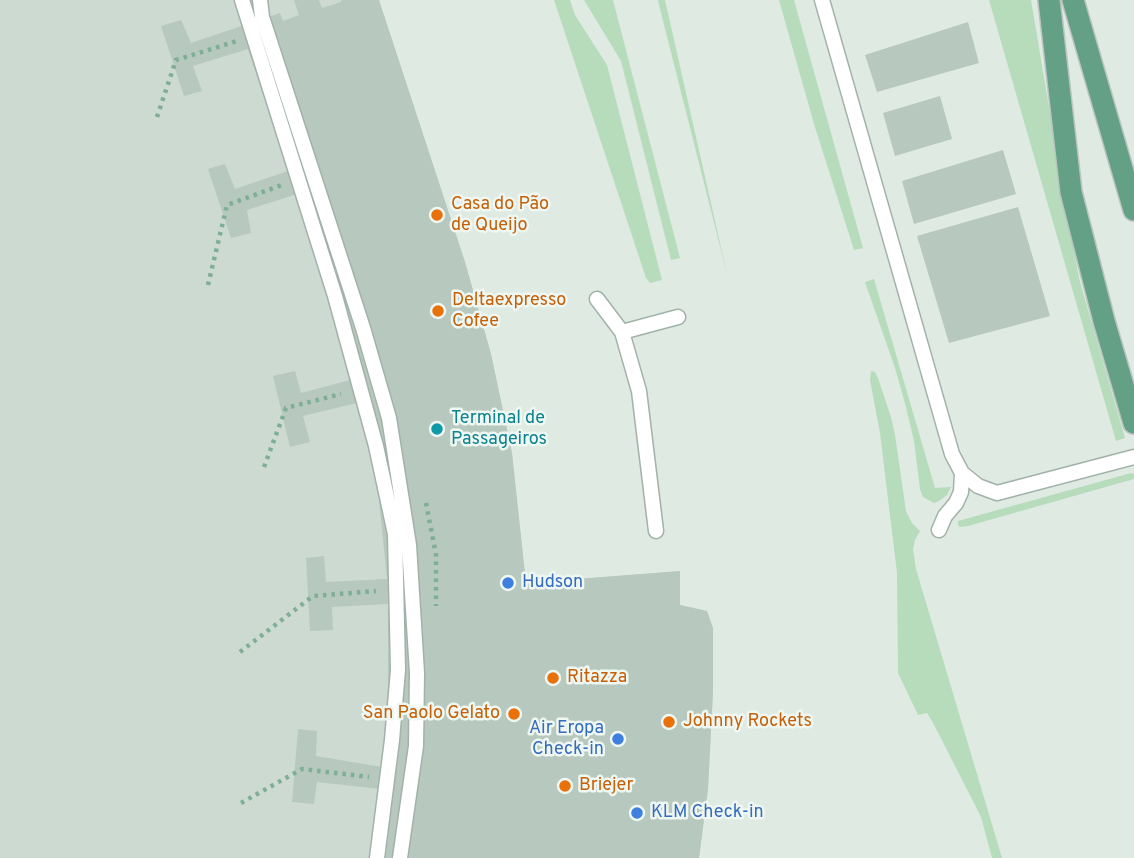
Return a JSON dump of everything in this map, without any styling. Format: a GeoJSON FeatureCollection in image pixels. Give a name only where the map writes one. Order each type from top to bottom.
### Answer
{"type":"FeatureCollection","features":[{"type":"Feature","properties":{"kind":"main road"},"geometry":{"type":"LineString","coordinates":[[1049,0],[1071,192],[1104,321],[1134,423]]}},
{"type":"Feature","properties":{"kind":"main road"},"geometry":{"type":"LineString","coordinates":[[1073,0],[1134,210]]}},
{"type":"Feature","properties":{"kind":"lane"},"geometry":{"type":"LineString","coordinates":[[242,0],[335,296],[376,446],[395,534],[398,670],[377,858]]}},
{"type":"Feature","properties":{"kind":"lane"},"geometry":{"type":"LineString","coordinates":[[260,0],[262,17],[363,328],[388,418],[407,533],[416,673],[416,746],[400,858]]}},
{"type":"Feature","properties":{"kind":"lane"},"geometry":{"type":"LineString","coordinates":[[822,0],[952,454],[962,473],[978,485],[997,493],[1134,457]]}},
{"type":"Feature","properties":{"kind":"lane"},"geometry":{"type":"LineString","coordinates":[[597,299],[622,332],[639,390],[656,531]]}},
{"type":"Feature","properties":{"kind":"lane"},"geometry":{"type":"LineString","coordinates":[[622,332],[678,317]]}},
{"type":"Feature","properties":{"kind":"lane"},"geometry":{"type":"LineString","coordinates":[[939,530],[961,492],[962,473]]}},
{"type":"Feature","properties":{"kind":"path"},"geometry":{"type":"LineString","coordinates":[[157,117],[176,60]]}},
{"type":"Feature","properties":{"kind":"path"},"geometry":{"type":"LineString","coordinates":[[208,285],[227,205]]}},
{"type":"Feature","properties":{"kind":"path"},"geometry":{"type":"LineString","coordinates":[[264,467],[286,408]]}},
{"type":"Feature","properties":{"kind":"path"},"geometry":{"type":"LineString","coordinates":[[240,652],[313,596],[376,591]]}},
{"type":"Feature","properties":{"kind":"path"},"geometry":{"type":"LineString","coordinates":[[241,803],[302,769]]}},
{"type":"Feature","properties":{"kind":"shaded area"},"geometry":{"type":"Polygon","coordinates":[[[0,0],[379,0],[465,262],[491,354],[512,453],[526,583],[680,571],[680,605],[707,611],[713,628],[713,692],[708,789],[699,858],[0,858],[0,0]]]}},
{"type":"Feature","properties":{"kind":"green space"},"geometry":{"type":"Polygon","coordinates":[[[554,0],[570,0],[575,15],[607,65],[662,280],[650,283],[646,278],[554,0]]]}},
{"type":"Feature","properties":{"kind":"green space"},"geometry":{"type":"Polygon","coordinates":[[[584,0],[613,0],[680,258],[671,260],[621,61],[584,0]]]}},
{"type":"Feature","properties":{"kind":"green space"},"geometry":{"type":"Polygon","coordinates":[[[658,0],[665,0],[727,274],[659,5],[658,0]]]}},
{"type":"Feature","properties":{"kind":"green space"},"geometry":{"type":"Polygon","coordinates":[[[779,0],[794,0],[863,248],[854,250],[814,124],[779,0]]]}},
{"type":"Feature","properties":{"kind":"green space"},"geometry":{"type":"Polygon","coordinates":[[[989,0],[1031,0],[1080,282],[1125,438],[1116,441],[989,0]]]}},
{"type":"Feature","properties":{"kind":"green space"},"geometry":{"type":"Polygon","coordinates":[[[874,279],[935,488],[951,487],[947,495],[934,503],[923,497],[920,489],[914,441],[906,407],[865,282],[874,279]]]}},
{"type":"Feature","properties":{"kind":"green space"},"geometry":{"type":"Polygon","coordinates":[[[871,371],[875,372],[878,378],[891,417],[906,511],[920,531],[913,549],[916,569],[1002,858],[992,858],[981,817],[974,803],[932,721],[927,713],[918,715],[898,673],[897,573],[880,433],[870,380],[871,371]]]}},
{"type":"Feature","properties":{"kind":"green space"},"geometry":{"type":"Polygon","coordinates":[[[1134,474],[1134,479],[968,526],[958,525],[958,521],[1134,474]]]}},
{"type":"Feature","properties":{"kind":"building","name":"Terminal de Passageiros"},"geometry":{"type":"Polygon","coordinates":[[[294,0],[319,0],[322,8],[341,0],[379,0],[465,262],[491,354],[512,453],[526,583],[680,571],[680,605],[707,611],[713,628],[713,692],[708,789],[699,858],[372,858],[380,789],[317,782],[314,804],[292,802],[298,729],[317,731],[316,756],[382,767],[388,687],[388,604],[332,607],[333,630],[310,631],[306,558],[324,556],[326,582],[387,579],[378,490],[361,402],[303,416],[310,442],[290,447],[273,376],[295,371],[301,393],[354,379],[297,194],[247,210],[251,233],[231,238],[208,169],[225,164],[235,189],[288,171],[248,49],[193,66],[202,91],[184,96],[161,26],[181,20],[191,43],[280,13],[283,21],[299,15],[294,0]]]}},
{"type":"Feature","properties":{"kind":"building"},"geometry":{"type":"Polygon","coordinates":[[[968,22],[979,63],[877,92],[865,55],[968,22]]]}},
{"type":"Feature","properties":{"kind":"building"},"geometry":{"type":"Polygon","coordinates":[[[940,96],[952,139],[895,156],[883,113],[940,96]]]}},
{"type":"Feature","properties":{"kind":"building"},"geometry":{"type":"Polygon","coordinates":[[[1003,150],[1016,194],[914,224],[902,181],[1003,150]]]}},
{"type":"Feature","properties":{"kind":"building"},"geometry":{"type":"Polygon","coordinates":[[[1018,207],[1050,316],[949,343],[917,236],[1018,207]]]}},
{"type":"Feature","properties":{"kind":"place","name":"Casa do Pão de Queijo"},"geometry":{"type":"Point","coordinates":[437,215]}},
{"type":"Feature","properties":{"kind":"place","name":"Deltaexpresso Cofee"},"geometry":{"type":"Point","coordinates":[438,311]}},
{"type":"Feature","properties":{"kind":"place","name":"Terminal de Passageiros"},"geometry":{"type":"Point","coordinates":[437,429]}},
{"type":"Feature","properties":{"kind":"place","name":"Hudson"},"geometry":{"type":"Point","coordinates":[508,583]}},
{"type":"Feature","properties":{"kind":"place","name":"Ritazza"},"geometry":{"type":"Point","coordinates":[553,678]}},
{"type":"Feature","properties":{"kind":"place","name":"San Paolo Gelato"},"geometry":{"type":"Point","coordinates":[514,714]}},
{"type":"Feature","properties":{"kind":"place","name":"Johnny Rockets"},"geometry":{"type":"Point","coordinates":[669,722]}},
{"type":"Feature","properties":{"kind":"place","name":"Air Eropa Check-in"},"geometry":{"type":"Point","coordinates":[618,739]}},
{"type":"Feature","properties":{"kind":"place","name":"Briejer"},"geometry":{"type":"Point","coordinates":[565,786]}},
{"type":"Feature","properties":{"kind":"place","name":"KLM Check-in"},"geometry":{"type":"Point","coordinates":[637,813]}}]}
